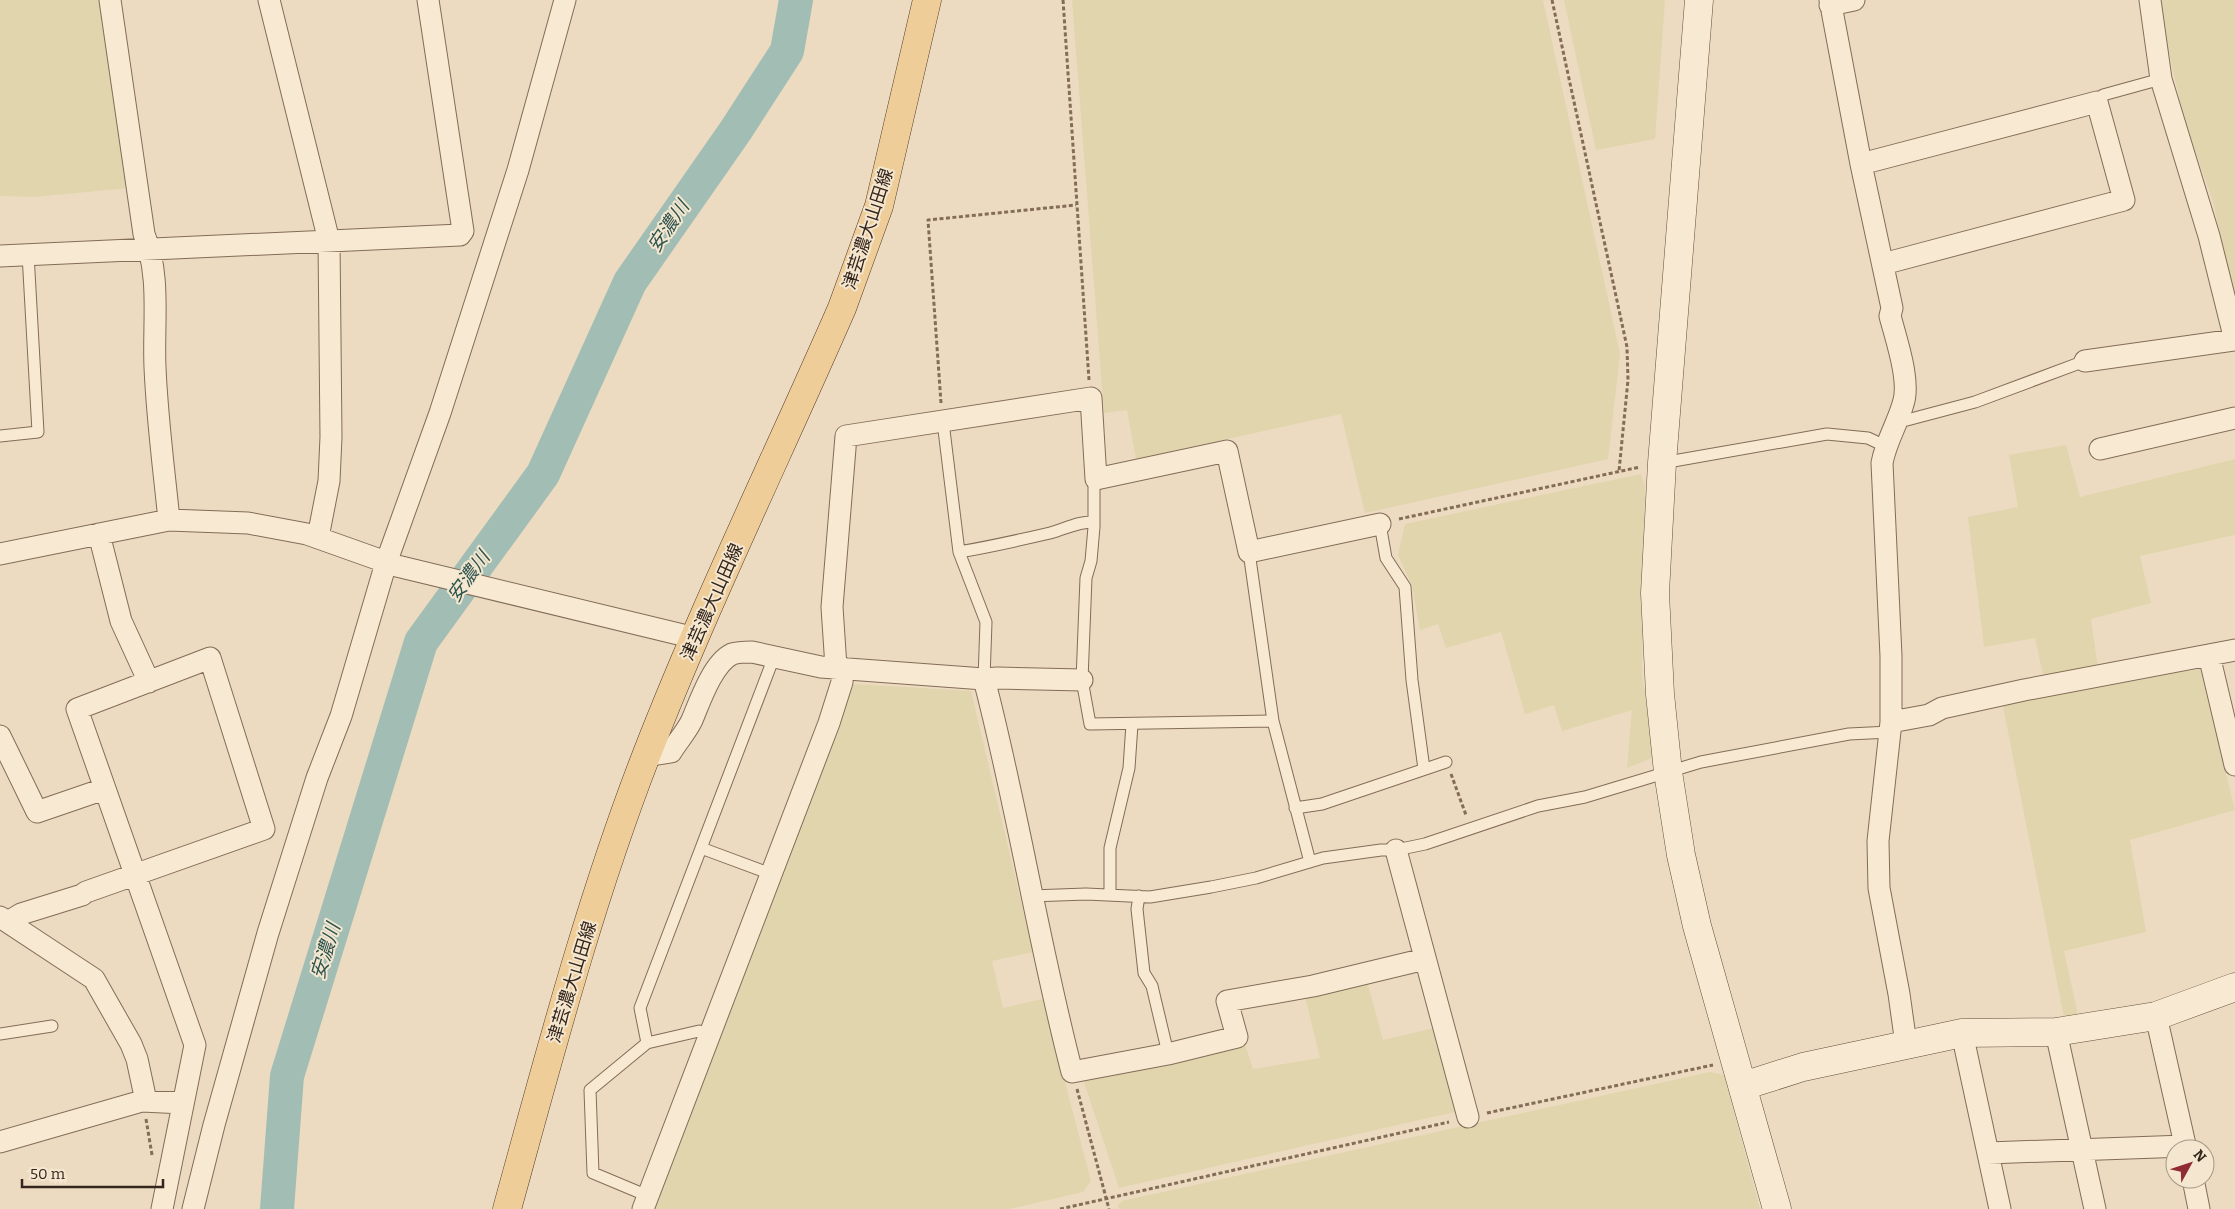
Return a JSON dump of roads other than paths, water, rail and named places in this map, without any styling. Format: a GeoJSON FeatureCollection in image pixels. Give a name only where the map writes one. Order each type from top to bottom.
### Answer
{"type":"FeatureCollection","features":[{"type":"Feature","properties":{"kind":"main road","name":"津芸濃大山田線"},"geometry":{"type":"LineString","coordinates":[[507,1209],[563,1007],[614,846],[687,637],[838,317],[868,240],[882,197],[928,0]]}},
{"type":"Feature","properties":{"kind":"street"},"geometry":{"type":"LineString","coordinates":[[110,0],[144,234],[150,249],[155,296],[155,366],[169,520]]}},
{"type":"Feature","properties":{"kind":"street"},"geometry":{"type":"LineString","coordinates":[[270,0],[328,241],[331,437],[329,481],[318,537]]}},
{"type":"Feature","properties":{"kind":"street"},"geometry":{"type":"LineString","coordinates":[[0,256],[460,235],[463,231],[428,0]]}},
{"type":"Feature","properties":{"kind":"street"},"geometry":{"type":"LineString","coordinates":[[193,1209],[214,1125],[268,933],[317,778],[341,716],[391,565],[518,170],[565,0]]}},
{"type":"Feature","properties":{"kind":"street"},"geometry":{"type":"LineString","coordinates":[[1699,0],[1662,463],[1655,593],[1660,694],[1668,772],[1681,855],[1697,926],[1736,1060],[1776,1209]]}},
{"type":"Feature","properties":{"kind":"street"},"geometry":{"type":"LineString","coordinates":[[1854,0],[1830,2],[1861,164],[1892,308],[1890,316],[1905,385],[1904,403],[1885,446],[1882,463],[1890,646],[1891,727],[1878,841],[1879,888],[1899,994],[1906,1044]]}},
{"type":"Feature","properties":{"kind":"street"},"geometry":{"type":"LineString","coordinates":[[2085,362],[2235,340],[2209,236],[2161,79],[2150,0]]}},
{"type":"Feature","properties":{"kind":"street"},"geometry":{"type":"LineString","coordinates":[[1861,164],[2097,102],[2124,200],[1883,264]]}},
{"type":"Feature","properties":{"kind":"street"},"geometry":{"type":"LineString","coordinates":[[646,1202],[829,723],[842,682],[832,607],[846,436],[1091,398],[1096,478],[1227,451],[1249,552],[1380,524]]}},
{"type":"Feature","properties":{"kind":"street"},"geometry":{"type":"LineString","coordinates":[[2100,449],[2235,418]]}},
{"type":"Feature","properties":{"kind":"street"},"geometry":{"type":"LineString","coordinates":[[0,554],[169,520],[248,522],[276,526],[318,537],[391,565],[687,637]]}},
{"type":"Feature","properties":{"kind":"street"},"geometry":{"type":"LineString","coordinates":[[99,534],[121,621],[148,682]]}},
{"type":"Feature","properties":{"kind":"street"},"geometry":{"type":"LineString","coordinates":[[1891,727],[1929,715],[1942,708],[2024,690],[2235,650]]}},
{"type":"Feature","properties":{"kind":"street"},"geometry":{"type":"LineString","coordinates":[[646,756],[670,752],[692,720],[694,710],[719,665],[730,656],[752,652],[821,667],[984,680],[997,678],[1082,680]]}},
{"type":"Feature","properties":{"kind":"street"},"geometry":{"type":"LineString","coordinates":[[2209,655],[2235,765]]}},
{"type":"Feature","properties":{"kind":"street"},"geometry":{"type":"LineString","coordinates":[[4,920],[135,875],[264,829],[210,658],[77,710],[104,789],[135,875],[195,1045],[162,1209]]}},
{"type":"Feature","properties":{"kind":"street"},"geometry":{"type":"LineString","coordinates":[[984,680],[998,731],[1031,896],[1072,1072],[1237,1038],[1227,1001],[1314,986],[1425,960]]}},
{"type":"Feature","properties":{"kind":"street"},"geometry":{"type":"LineString","coordinates":[[0,736],[36,812],[104,789]]}},
{"type":"Feature","properties":{"kind":"street"},"geometry":{"type":"LineString","coordinates":[[1396,850],[1468,1118]]}},
{"type":"Feature","properties":{"kind":"street"},"geometry":{"type":"LineString","coordinates":[[4,920],[94,979],[131,1044],[137,1060],[146,1100]]}},
{"type":"Feature","properties":{"kind":"street"},"geometry":{"type":"LineString","coordinates":[[1743,1086],[1803,1067],[1962,1033],[2056,1032],[2156,1016],[2235,987]]}},
{"type":"Feature","properties":{"kind":"street"},"geometry":{"type":"LineString","coordinates":[[2156,1016],[2184,1139]]}},
{"type":"Feature","properties":{"kind":"street"},"geometry":{"type":"LineString","coordinates":[[2056,1032],[2095,1209]]}},
{"type":"Feature","properties":{"kind":"street"},"geometry":{"type":"LineString","coordinates":[[1962,1033],[2000,1209]]}},
{"type":"Feature","properties":{"kind":"street"},"geometry":{"type":"LineString","coordinates":[[0,1142],[146,1100],[183,1103]]}},
{"type":"Feature","properties":{"kind":"street"},"geometry":{"type":"LineString","coordinates":[[1988,1153],[2165,1148]]}},
{"type":"Feature","properties":{"kind":"street"},"geometry":{"type":"LineString","coordinates":[[2194,1189],[2199,1209]]}},
{"type":"Feature","properties":{"kind":"lane"},"geometry":{"type":"LineString","coordinates":[[2097,102],[2103,96],[2161,79]]}},
{"type":"Feature","properties":{"kind":"lane"},"geometry":{"type":"LineString","coordinates":[[0,436],[38,432],[28,254]]}},
{"type":"Feature","properties":{"kind":"lane"},"geometry":{"type":"LineString","coordinates":[[1898,417],[1907,420],[1975,402],[2085,362]]}},
{"type":"Feature","properties":{"kind":"lane"},"geometry":{"type":"LineString","coordinates":[[943,422],[959,552],[986,622],[984,680]]}},
{"type":"Feature","properties":{"kind":"lane"},"geometry":{"type":"LineString","coordinates":[[1662,463],[1827,434],[1868,438],[1885,446]]}},
{"type":"Feature","properties":{"kind":"lane"},"geometry":{"type":"LineString","coordinates":[[1096,478],[1094,485],[1091,561],[1086,578],[1082,680],[1090,724],[1273,721]]}},
{"type":"Feature","properties":{"kind":"lane"},"geometry":{"type":"LineString","coordinates":[[959,552],[1032,537],[1081,522],[1094,522]]}},
{"type":"Feature","properties":{"kind":"lane"},"geometry":{"type":"LineString","coordinates":[[1380,524],[1386,558],[1405,587],[1412,680],[1424,769]]}},
{"type":"Feature","properties":{"kind":"lane"},"geometry":{"type":"LineString","coordinates":[[1249,552],[1273,721],[1310,862]]}},
{"type":"Feature","properties":{"kind":"lane"},"geometry":{"type":"LineString","coordinates":[[647,1043],[640,1008],[774,657]]}},
{"type":"Feature","properties":{"kind":"lane"},"geometry":{"type":"LineString","coordinates":[[1110,894],[1110,848],[1129,768],[1132,724]]}},
{"type":"Feature","properties":{"kind":"lane"},"geometry":{"type":"LineString","coordinates":[[1031,896],[1110,894],[1150,896],[1256,878],[1310,862],[1425,844],[1538,806],[1585,797],[1701,762],[1891,727]]}},
{"type":"Feature","properties":{"kind":"lane"},"geometry":{"type":"LineString","coordinates":[[1295,808],[1322,804],[1446,762]]}},
{"type":"Feature","properties":{"kind":"lane"},"geometry":{"type":"LineString","coordinates":[[701,848],[772,874]]}},
{"type":"Feature","properties":{"kind":"lane"},"geometry":{"type":"LineString","coordinates":[[1139,896],[1137,909],[1144,973],[1152,986],[1166,1045],[1166,1054]]}},
{"type":"Feature","properties":{"kind":"lane"},"geometry":{"type":"LineString","coordinates":[[0,1034],[52,1026]]}},
{"type":"Feature","properties":{"kind":"lane"},"geometry":{"type":"LineString","coordinates":[[646,1202],[594,1173],[589,1095],[593,1085],[647,1043],[699,1031],[710,1034]]}},
{"type":"Feature","properties":{"kind":"waterway","name":"安濃川"},"geometry":{"type":"LineString","coordinates":[[277,1209],[287,1076],[421,642],[543,474],[630,282],[736,130],[787,51],[796,0]]}}]}
